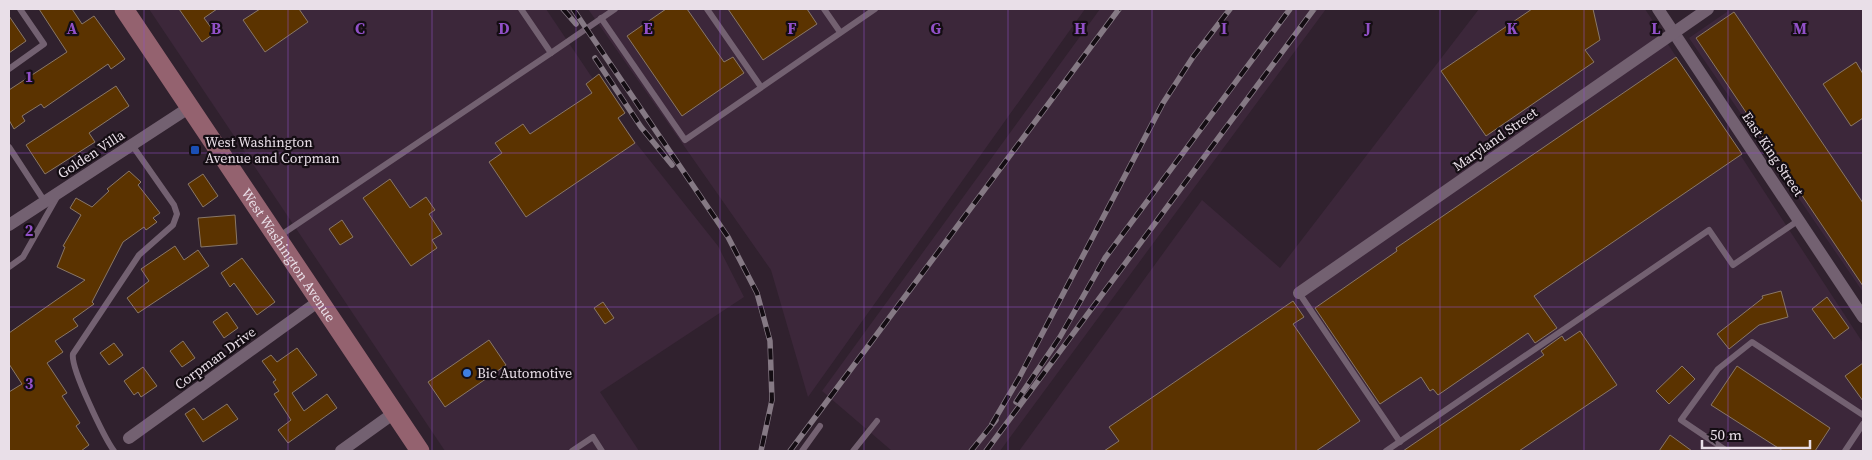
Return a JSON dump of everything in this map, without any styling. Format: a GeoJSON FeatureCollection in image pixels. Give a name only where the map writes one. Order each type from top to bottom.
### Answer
{"type":"FeatureCollection","features":[{"type":"Feature","properties":{"kind":"main road","name":"West Washington Avenue"},"geometry":{"type":"LineString","coordinates":[[124,9],[420,451]]}},
{"type":"Feature","properties":{"kind":"street","name":"East King Street"},"geometry":{"type":"LineString","coordinates":[[1658,9],[1863,317]]}},
{"type":"Feature","properties":{"kind":"street","name":"Maryland Street"},"geometry":{"type":"LineString","coordinates":[[1299,293],[1708,9]]}},
{"type":"Feature","properties":{"kind":"street","name":"Golden Villa"},"geometry":{"type":"LineString","coordinates":[[9,225],[190,107]]}},
{"type":"Feature","properties":{"kind":"street","name":"Corpman Drive"},"geometry":{"type":"LineString","coordinates":[[129,438],[319,301]]}},
{"type":"Feature","properties":{"kind":"street"},"geometry":{"type":"LineString","coordinates":[[340,451],[394,413]]}},
{"type":"Feature","properties":{"kind":"lane"},"geometry":{"type":"LineString","coordinates":[[9,69],[44,44],[20,9]]}},
{"type":"Feature","properties":{"kind":"lane"},"geometry":{"type":"LineString","coordinates":[[521,9],[551,53]]}},
{"type":"Feature","properties":{"kind":"lane"},"geometry":{"type":"LineString","coordinates":[[277,238],[615,9]]}},
{"type":"Feature","properties":{"kind":"lane"},"geometry":{"type":"LineString","coordinates":[[707,9],[761,87]]}},
{"type":"Feature","properties":{"kind":"lane"},"geometry":{"type":"LineString","coordinates":[[824,9],[840,32]]}},
{"type":"Feature","properties":{"kind":"lane"},"geometry":{"type":"LineString","coordinates":[[601,18],[685,140],[875,9]]}},
{"type":"Feature","properties":{"kind":"lane"},"geometry":{"type":"LineString","coordinates":[[114,451],[103,435],[94,409],[76,375],[72,359],[73,354],[139,255],[173,225],[177,214],[174,205],[132,145]]}},
{"type":"Feature","properties":{"kind":"lane"},"geometry":{"type":"LineString","coordinates":[[9,146],[45,202]]}},
{"type":"Feature","properties":{"kind":"lane"},"geometry":{"type":"LineString","coordinates":[[9,268],[23,257],[60,192]]}},
{"type":"Feature","properties":{"kind":"lane"},"geometry":{"type":"LineString","coordinates":[[1386,451],[1710,230],[1733,265],[1799,220]]}},
{"type":"Feature","properties":{"kind":"lane"},"geometry":{"type":"LineString","coordinates":[[1299,293],[1400,442]]}},
{"type":"Feature","properties":{"kind":"lane"},"geometry":{"type":"LineString","coordinates":[[1727,451],[1681,420],[1718,369],[1752,342],[1863,415]]}},
{"type":"Feature","properties":{"kind":"lane"},"geometry":{"type":"LineString","coordinates":[[853,451],[877,421]]}},
{"type":"Feature","properties":{"kind":"lane"},"geometry":{"type":"LineString","coordinates":[[1845,451],[1863,424]]}},
{"type":"Feature","properties":{"kind":"lane"},"geometry":{"type":"LineString","coordinates":[[802,451],[820,426]]}},
{"type":"Feature","properties":{"kind":"lane"},"geometry":{"type":"LineString","coordinates":[[572,451],[593,437],[602,451]]}},
{"type":"Feature","properties":{"kind":"shaded area"},"geometry":{"type":"Polygon","coordinates":[[[149,9],[546,9],[636,143],[718,246],[744,297],[600,392],[639,451],[445,451],[149,9]]]}},
{"type":"Feature","properties":{"kind":"shaded area"},"geometry":{"type":"Polygon","coordinates":[[[588,9],[1085,9],[808,397],[771,270],[588,9]]]}},
{"type":"Feature","properties":{"kind":"shaded area"},"geometry":{"type":"Polygon","coordinates":[[[1100,9],[1326,9],[1000,451],[892,451],[822,391],[1100,9]]]}},
{"type":"Feature","properties":{"kind":"shaded area"},"geometry":{"type":"Polygon","coordinates":[[[1479,9],[1645,9],[1863,343],[1863,451],[1019,451],[1202,200],[1280,268],[1479,9]]]}},
{"type":"Feature","properties":{"kind":"shaded area"},"geometry":{"type":"Polygon","coordinates":[[[1731,9],[1863,9],[1863,292],[1689,38],[1731,9]]]}},
{"type":"Feature","properties":{"kind":"building"},"geometry":{"type":"Polygon","coordinates":[[[39,9],[72,9],[82,24],[94,16],[125,59],[111,69],[108,64],[44,108],[41,104],[22,116],[25,121],[14,129],[9,120],[9,90],[67,52],[39,9]]]}},
{"type":"Feature","properties":{"kind":"building"},"geometry":{"type":"Polygon","coordinates":[[[179,9],[217,9],[204,18],[215,33],[202,42],[179,9]]]}},
{"type":"Feature","properties":{"kind":"building"},"geometry":{"type":"Polygon","coordinates":[[[260,9],[299,9],[308,22],[265,52],[243,20],[260,9]]]}},
{"type":"Feature","properties":{"kind":"building"},"geometry":{"type":"Polygon","coordinates":[[[666,9],[687,9],[724,62],[733,57],[744,73],[682,116],[627,36],[666,9]]]}},
{"type":"Feature","properties":{"kind":"building"},"geometry":{"type":"Polygon","coordinates":[[[728,9],[807,9],[817,24],[763,60],[728,9]]]}},
{"type":"Feature","properties":{"kind":"building"},"geometry":{"type":"Polygon","coordinates":[[[1532,9],[1593,9],[1600,40],[1585,50],[1594,62],[1486,136],[1441,71],[1532,9]]]}},
{"type":"Feature","properties":{"kind":"building"},"geometry":{"type":"Polygon","coordinates":[[[1734,12],[1863,203],[1863,286],[1696,38],[1734,12]]]}},
{"type":"Feature","properties":{"kind":"building"},"geometry":{"type":"Polygon","coordinates":[[[9,16],[26,41],[9,53],[9,16]]]}},
{"type":"Feature","properties":{"kind":"building"},"geometry":{"type":"Polygon","coordinates":[[[1676,57],[1742,154],[1534,296],[1557,328],[1535,343],[1528,333],[1438,395],[1433,389],[1430,391],[1421,377],[1380,404],[1315,308],[1397,251],[1396,248],[1676,57]]]}},
{"type":"Feature","properties":{"kind":"building"},"geometry":{"type":"Polygon","coordinates":[[[1856,62],[1863,74],[1863,118],[1851,126],[1823,84],[1856,62]]]}},
{"type":"Feature","properties":{"kind":"building"},"geometry":{"type":"Polygon","coordinates":[[[599,74],[625,113],[618,118],[635,143],[526,217],[489,162],[502,153],[495,143],[523,124],[530,134],[592,93],[586,84],[599,74]]]}},
{"type":"Feature","properties":{"kind":"building"},"geometry":{"type":"Polygon","coordinates":[[[116,86],[129,106],[89,133],[95,142],[45,174],[26,145],[116,86]]]}},
{"type":"Feature","properties":{"kind":"building"},"geometry":{"type":"Polygon","coordinates":[[[129,171],[141,182],[138,185],[160,213],[153,218],[157,222],[146,230],[144,227],[123,242],[92,302],[94,304],[73,319],[78,326],[55,341],[63,352],[47,363],[67,393],[62,396],[80,423],[76,426],[89,445],[81,451],[9,451],[9,392],[22,384],[9,364],[9,333],[85,280],[57,267],[65,247],[63,246],[81,215],[70,208],[76,198],[92,207],[109,191],[107,189],[129,171]]]}},
{"type":"Feature","properties":{"kind":"building"},"geometry":{"type":"Polygon","coordinates":[[[203,174],[218,196],[203,207],[188,184],[203,174]]]}},
{"type":"Feature","properties":{"kind":"building"},"geometry":{"type":"Polygon","coordinates":[[[390,179],[410,208],[426,197],[435,210],[429,214],[442,234],[432,240],[437,248],[411,266],[363,198],[390,179]]]}},
{"type":"Feature","properties":{"kind":"building"},"geometry":{"type":"Polygon","coordinates":[[[235,215],[237,244],[201,247],[198,218],[235,215]]]}},
{"type":"Feature","properties":{"kind":"building"},"geometry":{"type":"Polygon","coordinates":[[[342,220],[353,237],[340,245],[329,229],[342,220]]]}},
{"type":"Feature","properties":{"kind":"building"},"geometry":{"type":"Polygon","coordinates":[[[175,246],[184,260],[198,250],[209,266],[138,313],[127,298],[149,281],[141,269],[175,246]]]}},
{"type":"Feature","properties":{"kind":"building"},"geometry":{"type":"Polygon","coordinates":[[[242,258],[275,302],[257,315],[234,283],[230,287],[221,273],[242,258]]]}},
{"type":"Feature","properties":{"kind":"building"},"geometry":{"type":"Polygon","coordinates":[[[1781,291],[1788,317],[1759,325],[1729,349],[1717,334],[1763,298],[1762,296],[1781,291]]]}},
{"type":"Feature","properties":{"kind":"building"},"geometry":{"type":"Polygon","coordinates":[[[1827,297],[1849,328],[1834,339],[1812,309],[1827,297]]]}},
{"type":"Feature","properties":{"kind":"building"},"geometry":{"type":"Polygon","coordinates":[[[1293,301],[1304,317],[1293,324],[1360,421],[1316,451],[1104,451],[1119,441],[1109,427],[1293,301]]]}},
{"type":"Feature","properties":{"kind":"building"},"geometry":{"type":"Polygon","coordinates":[[[603,302],[614,318],[605,324],[594,308],[603,302]]]}},
{"type":"Feature","properties":{"kind":"building"},"geometry":{"type":"Polygon","coordinates":[[[227,312],[238,328],[224,338],[213,322],[227,312]]]}},
{"type":"Feature","properties":{"kind":"building"},"geometry":{"type":"Polygon","coordinates":[[[1580,331],[1617,385],[1519,451],[1403,451],[1544,355],[1541,351],[1562,336],[1565,341],[1580,331]]]}},
{"type":"Feature","properties":{"kind":"building","name":"Bic Automotive"},"geometry":{"type":"Polygon","coordinates":[[[489,340],[506,365],[445,407],[428,382],[489,340]]]}},
{"type":"Feature","properties":{"kind":"building"},"geometry":{"type":"Polygon","coordinates":[[[183,341],[195,358],[182,367],[170,351],[183,341]]]}},
{"type":"Feature","properties":{"kind":"building"},"geometry":{"type":"Polygon","coordinates":[[[114,343],[123,355],[109,365],[100,353],[114,343]]]}},
{"type":"Feature","properties":{"kind":"building"},"geometry":{"type":"Polygon","coordinates":[[[297,348],[317,375],[292,393],[304,411],[327,394],[337,408],[288,443],[278,430],[291,420],[274,394],[279,391],[273,382],[276,380],[262,361],[271,355],[277,362],[297,348]]]}},
{"type":"Feature","properties":{"kind":"building"},"geometry":{"type":"Polygon","coordinates":[[[1863,363],[1863,401],[1845,376],[1863,363]]]}},
{"type":"Feature","properties":{"kind":"building"},"geometry":{"type":"Polygon","coordinates":[[[1682,366],[1695,379],[1669,404],[1656,391],[1682,366]]]}},
{"type":"Feature","properties":{"kind":"building"},"geometry":{"type":"Polygon","coordinates":[[[1737,366],[1830,428],[1815,451],[1783,451],[1711,405],[1737,366]]]}},
{"type":"Feature","properties":{"kind":"building"},"geometry":{"type":"Polygon","coordinates":[[[143,367],[157,386],[141,397],[138,392],[134,395],[124,381],[143,367]]]}},
{"type":"Feature","properties":{"kind":"building"},"geometry":{"type":"Polygon","coordinates":[[[227,404],[238,419],[203,442],[185,414],[194,408],[203,420],[227,404]]]}},
{"type":"Feature","properties":{"kind":"building"},"geometry":{"type":"Polygon","coordinates":[[[1670,435],[1692,451],[1659,451],[1670,435]]]}},
{"type":"Feature","properties":{"kind":"railway"},"geometry":{"type":"LineString","coordinates":[[563,9],[576,24]]}},
{"type":"Feature","properties":{"kind":"railway"},"geometry":{"type":"LineString","coordinates":[[573,9],[728,237],[757,293],[770,341],[772,400],[761,451]]}},
{"type":"Feature","properties":{"kind":"railway"},"geometry":{"type":"LineString","coordinates":[[790,451],[1119,9]]}},
{"type":"Feature","properties":{"kind":"railway"},"geometry":{"type":"LineString","coordinates":[[992,424],[1019,378],[1163,103],[1193,57],[1230,9]]}},
{"type":"Feature","properties":{"kind":"railway"},"geometry":{"type":"LineString","coordinates":[[1016,402],[1060,337],[1105,258],[1290,9]]}},
{"type":"Feature","properties":{"kind":"railway"},"geometry":{"type":"LineString","coordinates":[[986,451],[1314,9]]}},
{"type":"Feature","properties":{"kind":"railway"},"geometry":{"type":"LineString","coordinates":[[595,58],[641,127],[672,165]]}},
{"type":"Feature","properties":{"kind":"railway"},"geometry":{"type":"LineString","coordinates":[[971,451],[996,420]]}},
{"type":"Feature","properties":{"kind":"place","name":"West Washington Avenue and Corpman"},"geometry":{"type":"Point","coordinates":[195,150]}},
{"type":"Feature","properties":{"kind":"place","name":"Bic Automotive"},"geometry":{"type":"Point","coordinates":[467,373]}}]}
